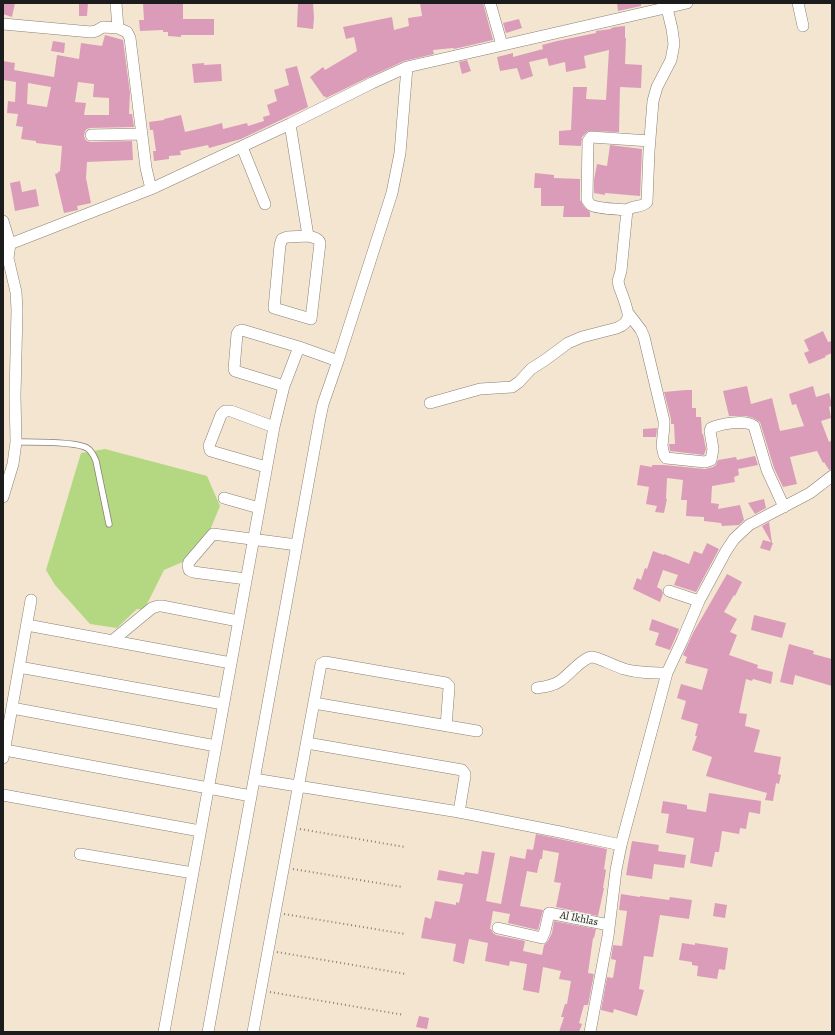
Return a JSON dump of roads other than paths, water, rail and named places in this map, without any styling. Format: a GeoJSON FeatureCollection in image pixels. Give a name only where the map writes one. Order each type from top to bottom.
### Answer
{"type":"FeatureCollection","features":[{"type":"Feature","properties":{"kind":"street"},"geometry":{"type":"LineString","coordinates":[[116,3],[118,28]]}},
{"type":"Feature","properties":{"kind":"street"},"geometry":{"type":"LineString","coordinates":[[490,3],[502,45]]}},
{"type":"Feature","properties":{"kind":"street"},"geometry":{"type":"LineString","coordinates":[[7,245],[151,189],[242,147],[407,67],[687,3]]}},
{"type":"Feature","properties":{"kind":"street"},"geometry":{"type":"LineString","coordinates":[[798,3],[803,26]]}},
{"type":"Feature","properties":{"kind":"street"},"geometry":{"type":"LineString","coordinates":[[650,141],[591,137],[588,141],[587,200],[590,204],[627,210],[644,205],[647,202],[652,101],[656,87],[670,60],[674,44],[667,8]]}},
{"type":"Feature","properties":{"kind":"street"},"geometry":{"type":"LineString","coordinates":[[3,24],[91,32],[103,27],[118,28],[127,32],[130,38],[141,134],[151,189]]}},
{"type":"Feature","properties":{"kind":"street"},"geometry":{"type":"LineString","coordinates":[[208,1032],[320,418],[323,404],[392,193],[400,153],[407,67]]}},
{"type":"Feature","properties":{"kind":"street"},"geometry":{"type":"LineString","coordinates":[[290,124],[308,236]]}},
{"type":"Feature","properties":{"kind":"street"},"geometry":{"type":"LineString","coordinates":[[91,135],[141,134]]}},
{"type":"Feature","properties":{"kind":"street"},"geometry":{"type":"LineString","coordinates":[[242,147],[265,204]]}},
{"type":"Feature","properties":{"kind":"street"},"geometry":{"type":"LineString","coordinates":[[627,210],[621,271],[618,281],[628,313],[641,330],[648,352],[664,421],[662,446],[664,455],[666,458],[676,460],[705,462],[711,460],[713,449],[710,431],[711,428],[723,424],[751,424],[754,426],[767,470],[784,507]]}},
{"type":"Feature","properties":{"kind":"street"},"geometry":{"type":"LineString","coordinates":[[3,221],[8,258],[16,292],[17,310],[15,396],[16,442],[13,464],[3,497]]}},
{"type":"Feature","properties":{"kind":"street"},"geometry":{"type":"LineString","coordinates":[[308,236],[318,239],[320,244],[310,319],[274,308],[280,245],[282,239],[287,237],[308,236]]}},
{"type":"Feature","properties":{"kind":"street"},"geometry":{"type":"LineString","coordinates":[[430,403],[480,389],[512,387],[531,369],[568,343],[582,337],[622,326],[628,318],[628,313]]}},
{"type":"Feature","properties":{"kind":"street"},"geometry":{"type":"LineString","coordinates":[[284,386],[235,371],[237,334],[239,331],[242,330],[299,347],[338,361]]}},
{"type":"Feature","properties":{"kind":"street"},"geometry":{"type":"LineString","coordinates":[[164,1032],[266,467],[284,386],[299,347]]}},
{"type":"Feature","properties":{"kind":"street"},"geometry":{"type":"LineString","coordinates":[[266,467],[211,451],[209,446],[221,415],[225,411],[231,411],[274,427]]}},
{"type":"Feature","properties":{"kind":"street"},"geometry":{"type":"LineString","coordinates":[[590,1032],[609,925],[616,870],[621,845],[667,673],[699,601],[734,539],[749,525],[810,493],[832,476]]}},
{"type":"Feature","properties":{"kind":"street"},"geometry":{"type":"LineString","coordinates":[[224,498],[259,508]]}},
{"type":"Feature","properties":{"kind":"street"},"geometry":{"type":"LineString","coordinates":[[246,579],[193,572],[189,570],[188,565],[213,534],[296,545]]}},
{"type":"Feature","properties":{"kind":"street"},"geometry":{"type":"LineString","coordinates":[[669,591],[699,601]]}},
{"type":"Feature","properties":{"kind":"street"},"geometry":{"type":"LineString","coordinates":[[31,600],[4,754],[251,796]]}},
{"type":"Feature","properties":{"kind":"street"},"geometry":{"type":"LineString","coordinates":[[112,641],[152,608],[158,606],[238,621]]}},
{"type":"Feature","properties":{"kind":"street"},"geometry":{"type":"LineString","coordinates":[[27,625],[231,663]]}},
{"type":"Feature","properties":{"kind":"street"},"geometry":{"type":"LineString","coordinates":[[537,688],[555,684],[591,657],[613,666],[635,672],[667,673]]}},
{"type":"Feature","properties":{"kind":"street"},"geometry":{"type":"LineString","coordinates":[[253,1032],[321,665],[324,662],[446,683],[449,686],[446,726]]}},
{"type":"Feature","properties":{"kind":"street"},"geometry":{"type":"LineString","coordinates":[[19,667],[223,704]]}},
{"type":"Feature","properties":{"kind":"street"},"geometry":{"type":"LineString","coordinates":[[314,703],[477,731]]}},
{"type":"Feature","properties":{"kind":"street"},"geometry":{"type":"LineString","coordinates":[[12,708],[216,746]]}},
{"type":"Feature","properties":{"kind":"street"},"geometry":{"type":"LineString","coordinates":[[307,744],[462,770],[465,776],[459,812]]}},
{"type":"Feature","properties":{"kind":"street"},"geometry":{"type":"LineString","coordinates":[[254,780],[459,812],[621,845]]}},
{"type":"Feature","properties":{"kind":"street"},"geometry":{"type":"LineString","coordinates":[[3,795],[200,831]]}},
{"type":"Feature","properties":{"kind":"street"},"geometry":{"type":"LineString","coordinates":[[80,854],[193,872]]}},
{"type":"Feature","properties":{"kind":"street","name":"Al Ikhlas"},"geometry":{"type":"LineString","coordinates":[[498,928],[542,938],[549,913],[609,925]]}},
{"type":"Feature","properties":{"kind":"lane"},"geometry":{"type":"LineString","coordinates":[[16,442],[67,443],[87,448],[96,460],[109,524]]}}]}
